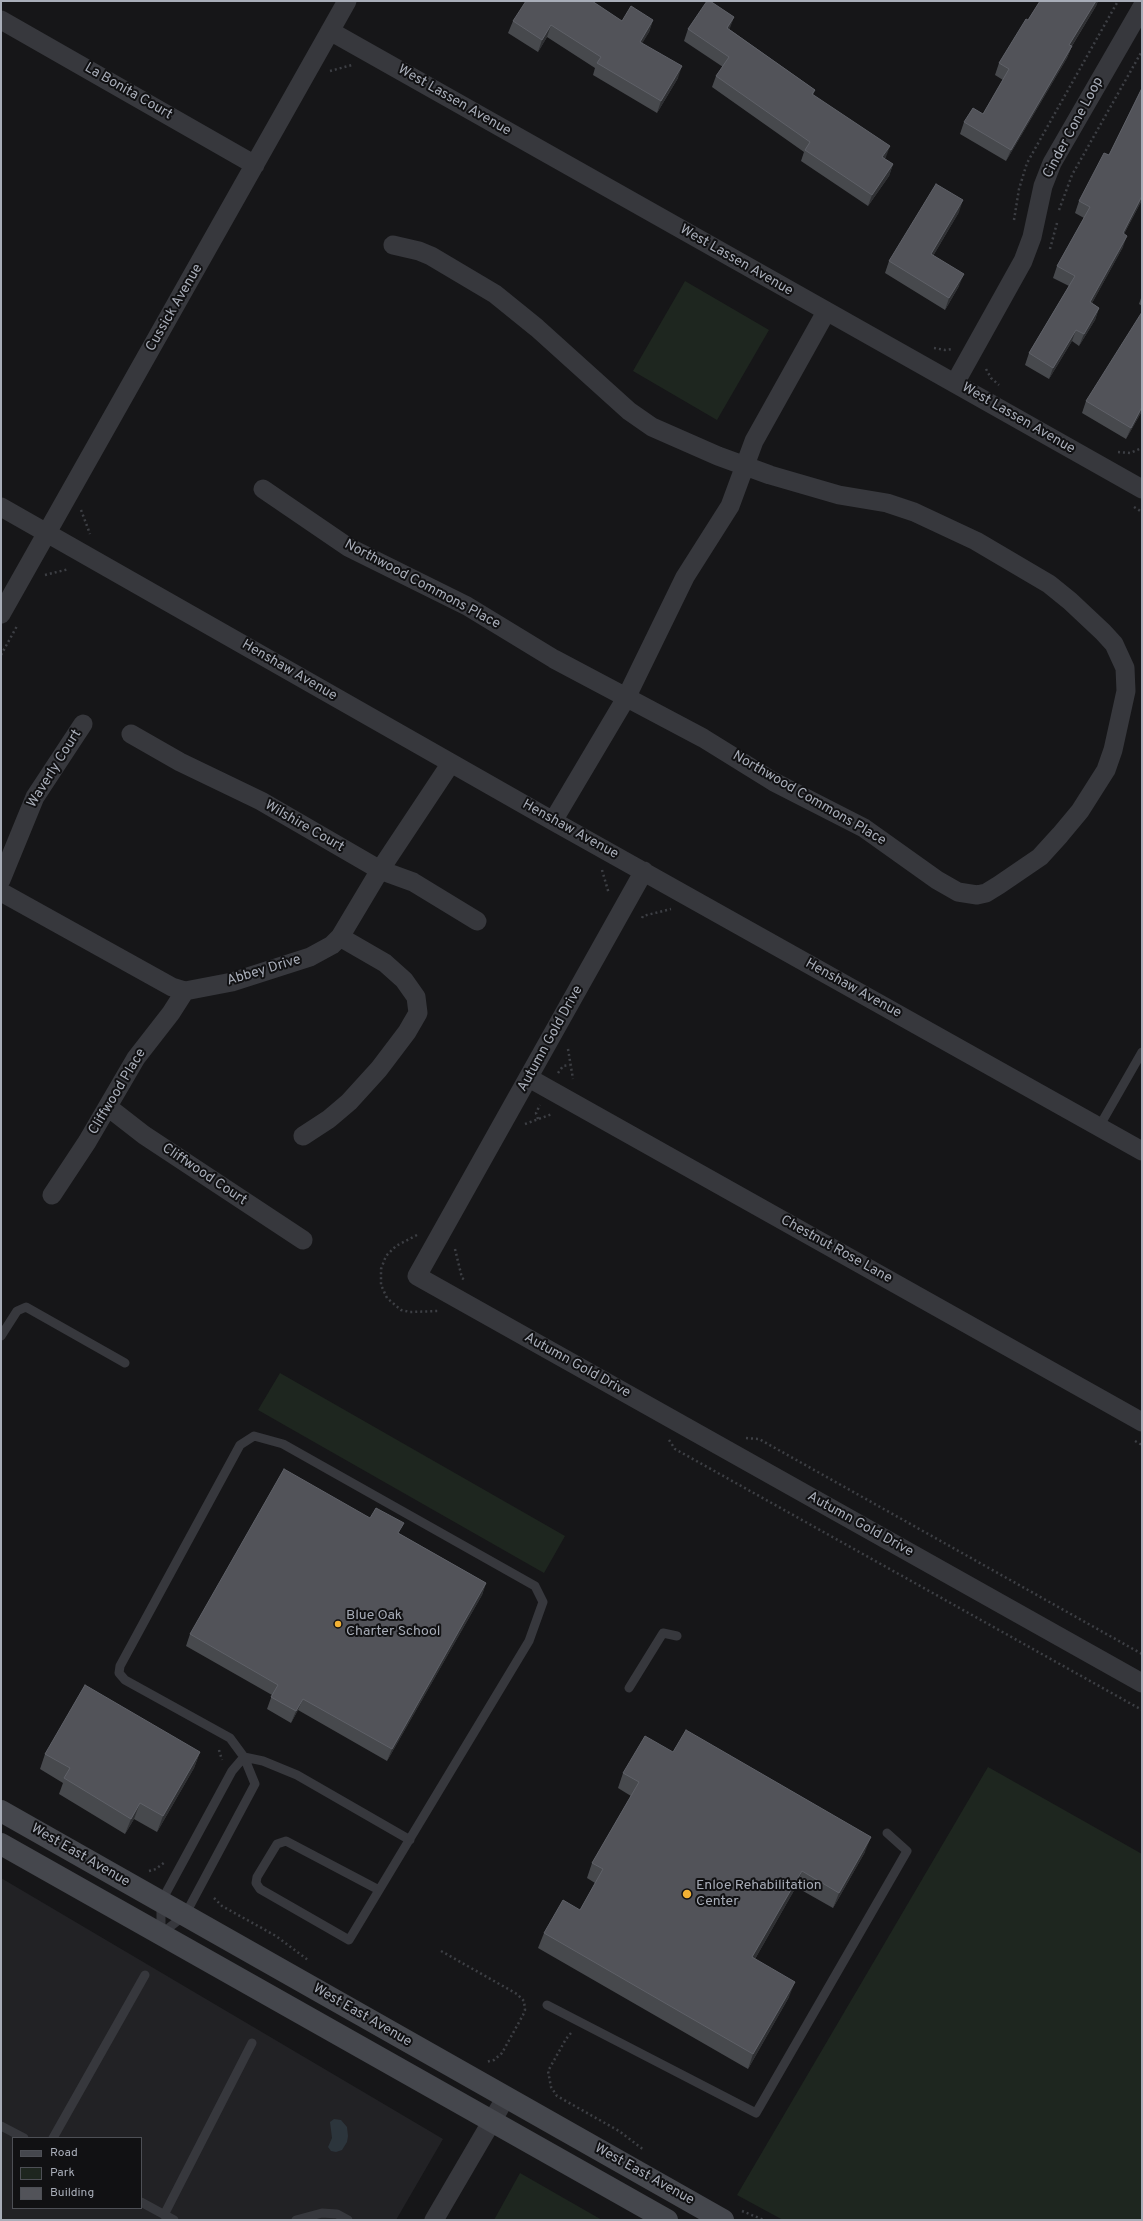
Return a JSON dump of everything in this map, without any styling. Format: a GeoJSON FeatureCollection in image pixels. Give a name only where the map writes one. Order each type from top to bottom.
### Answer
{"type":"FeatureCollection","features":[{"type":"Feature","properties":{"kind":"main road","name":"West East Avenue"},"geometry":{"type":"LineString","coordinates":[[1,1811],[506,2098],[731,2215]]}},
{"type":"Feature","properties":{"kind":"main road","name":"West East Avenue"},"geometry":{"type":"LineString","coordinates":[[1,1844],[667,2220]]}},
{"type":"Feature","properties":{"kind":"street","name":"Cussick Avenue"},"geometry":{"type":"LineString","coordinates":[[1,614],[347,1]]}},
{"type":"Feature","properties":{"kind":"street","name":"Cinder Cone Loop"},"geometry":{"type":"LineString","coordinates":[[955,383],[1023,261],[1032,237],[1043,186],[1052,163],[1142,7]]}},
{"type":"Feature","properties":{"kind":"street","name":"La Bonita Court"},"geometry":{"type":"LineString","coordinates":[[1,20],[255,165]]}},
{"type":"Feature","properties":{"kind":"street","name":"West Lassen Avenue"},"geometry":{"type":"LineString","coordinates":[[330,31],[826,312],[1140,482]]}},
{"type":"Feature","properties":{"kind":"street","name":"Northwood Commons Place"},"geometry":{"type":"LineString","coordinates":[[262,489],[348,547],[467,606],[554,659],[702,738],[779,785],[864,828],[948,887],[968,894],[977,895],[992,889],[1040,857],[1060,836],[1080,811],[1106,770],[1113,750],[1126,691],[1125,668],[1114,644],[1070,601],[1049,584],[1003,556],[950,527],[914,512],[887,503],[832,494],[744,465],[652,427],[629,411],[537,328],[495,294],[430,256],[419,251],[393,245]]}},
{"type":"Feature","properties":{"kind":"street"},"geometry":{"type":"LineString","coordinates":[[553,821],[626,698],[645,662],[675,594],[730,506],[754,440],[826,312]]}},
{"type":"Feature","properties":{"kind":"street","name":"Henshaw Avenue"},"geometry":{"type":"LineString","coordinates":[[1,507],[48,532],[553,821],[1142,1151]]}},
{"type":"Feature","properties":{"kind":"street","name":"Waverly Court"},"geometry":{"type":"LineString","coordinates":[[1,880],[35,797],[83,724]]}},
{"type":"Feature","properties":{"kind":"street","name":"Wilshire Court"},"geometry":{"type":"LineString","coordinates":[[131,734],[180,762],[288,816],[380,870],[413,882],[477,921]]}},
{"type":"Feature","properties":{"kind":"street","name":"Abbey Drive"},"geometry":{"type":"LineString","coordinates":[[1,892],[172,988],[185,991],[232,982],[298,962],[322,951],[340,937],[380,870],[451,763]]}},
{"type":"Feature","properties":{"kind":"street","name":"Autumn Gold Drive"},"geometry":{"type":"LineString","coordinates":[[644,871],[417,1276],[1142,1683]]}},
{"type":"Feature","properties":{"kind":"street"},"geometry":{"type":"LineString","coordinates":[[303,1136],[329,1119],[349,1102],[388,1057],[415,1022],[418,1013],[416,997],[404,980],[385,963],[340,937]]}},
{"type":"Feature","properties":{"kind":"street","name":"Cliffwood Place"},"geometry":{"type":"LineString","coordinates":[[52,1195],[108,1107],[136,1058],[171,1013],[185,991]]}},
{"type":"Feature","properties":{"kind":"street","name":"Chestnut Rose Lane"},"geometry":{"type":"LineString","coordinates":[[529,1078],[1142,1422]]}},
{"type":"Feature","properties":{"kind":"street","name":"Cliffwood Court"},"geometry":{"type":"LineString","coordinates":[[108,1107],[144,1135],[303,1240]]}},
{"type":"Feature","properties":{"kind":"street"},"geometry":{"type":"LineString","coordinates":[[434,2220],[506,2098]]}},
{"type":"Feature","properties":{"kind":"lane"},"geometry":{"type":"LineString","coordinates":[[1100,1127],[1142,1052]]}},
{"type":"Feature","properties":{"kind":"lane"},"geometry":{"type":"LineString","coordinates":[[1,1336],[17,1311],[26,1307],[125,1363]]}},
{"type":"Feature","properties":{"kind":"lane"},"geometry":{"type":"LineString","coordinates":[[161,1934],[185,1915],[255,1784],[244,1758],[230,1738],[125,1680],[119,1673],[120,1666],[240,1445],[254,1436],[282,1444],[535,1586],[543,1602],[529,1641],[349,1940],[260,1889],[256,1883],[257,1877],[277,1844],[286,1842],[379,1890]]}},
{"type":"Feature","properties":{"kind":"lane"},"geometry":{"type":"LineString","coordinates":[[629,1688],[663,1633],[677,1636]]}},
{"type":"Feature","properties":{"kind":"lane"},"geometry":{"type":"LineString","coordinates":[[244,1758],[263,1761],[297,1776],[410,1840]]}},
{"type":"Feature","properties":{"kind":"lane"},"geometry":{"type":"LineString","coordinates":[[161,1934],[161,1902],[232,1771],[244,1758]]}},
{"type":"Feature","properties":{"kind":"lane"},"geometry":{"type":"LineString","coordinates":[[547,2004],[756,2113],[907,1851],[887,1833]]}},
{"type":"Feature","properties":{"kind":"lane"},"geometry":{"type":"LineString","coordinates":[[54,2137],[145,1975]]}},
{"type":"Feature","properties":{"kind":"lane"},"geometry":{"type":"LineString","coordinates":[[164,2215],[252,2043]]}},
{"type":"Feature","properties":{"kind":"lane"},"geometry":{"type":"LineString","coordinates":[[1,2126],[22,2137]]}},
{"type":"Feature","properties":{"kind":"lane"},"geometry":{"type":"LineString","coordinates":[[142,2203],[174,2220]]}},
{"type":"Feature","properties":{"kind":"lane"},"geometry":{"type":"LineString","coordinates":[[296,2220],[322,2213],[337,2214],[348,2220]]}},
{"type":"Feature","properties":{"kind":"path"},"geometry":{"type":"LineString","coordinates":[[1014,226],[1019,190],[1027,163],[1118,1]]}},
{"type":"Feature","properties":{"kind":"path"},"geometry":{"type":"LineString","coordinates":[[1048,253],[1068,182],[1142,51]]}},
{"type":"Feature","properties":{"kind":"path"},"geometry":{"type":"LineString","coordinates":[[327,72],[352,65],[359,69]]}},
{"type":"Feature","properties":{"kind":"path"},"geometry":{"type":"LineString","coordinates":[[927,344],[940,350],[955,347]]}},
{"type":"Feature","properties":{"kind":"path"},"geometry":{"type":"LineString","coordinates":[[985,365],[991,378],[1000,386]]}},
{"type":"Feature","properties":{"kind":"path"},"geometry":{"type":"LineString","coordinates":[[1113,449],[1124,454],[1135,452],[1142,448]]}},
{"type":"Feature","properties":{"kind":"path"},"geometry":{"type":"LineString","coordinates":[[1129,505],[1142,512]]}},
{"type":"Feature","properties":{"kind":"path"},"geometry":{"type":"LineString","coordinates":[[81,508],[89,533],[95,537]]}},
{"type":"Feature","properties":{"kind":"path"},"geometry":{"type":"LineString","coordinates":[[40,579],[42,576],[68,568],[74,572]]}},
{"type":"Feature","properties":{"kind":"path"},"geometry":{"type":"LineString","coordinates":[[1,655],[21,620]]}},
{"type":"Feature","properties":{"kind":"path"},"geometry":{"type":"LineString","coordinates":[[596,867],[602,871],[609,894],[605,900]]}},
{"type":"Feature","properties":{"kind":"path"},"geometry":{"type":"LineString","coordinates":[[640,921],[643,916],[671,909],[677,912]]}},
{"type":"Feature","properties":{"kind":"path"},"geometry":{"type":"LineString","coordinates":[[571,1044],[567,1050],[572,1079],[576,1082]]}},
{"type":"Feature","properties":{"kind":"path"},"geometry":{"type":"LineString","coordinates":[[522,1130],[526,1124],[552,1114],[559,1117]]}},
{"type":"Feature","properties":{"kind":"path"},"geometry":{"type":"LineString","coordinates":[[421,1231],[413,1238],[396,1246],[386,1256],[380,1269],[381,1285],[387,1298],[401,1310],[410,1312],[442,1312]]}},
{"type":"Feature","properties":{"kind":"path"},"geometry":{"type":"LineString","coordinates":[[457,1246],[454,1251],[462,1278],[467,1281]]}},
{"type":"Feature","properties":{"kind":"path"},"geometry":{"type":"LineString","coordinates":[[739,1434],[746,1438],[759,1439],[1142,1654]]}},
{"type":"Feature","properties":{"kind":"path"},"geometry":{"type":"LineString","coordinates":[[668,1438],[675,1449],[1142,1710]]}},
{"type":"Feature","properties":{"kind":"path"},"geometry":{"type":"LineString","coordinates":[[219,1750],[222,1758],[220,1765]]}},
{"type":"Feature","properties":{"kind":"path"},"geometry":{"type":"LineString","coordinates":[[146,1872],[161,1866],[167,1859]]}},
{"type":"Feature","properties":{"kind":"path"},"geometry":{"type":"LineString","coordinates":[[214,1898],[222,1906],[290,1945],[313,1963]]}},
{"type":"Feature","properties":{"kind":"path"},"geometry":{"type":"LineString","coordinates":[[442,1951],[517,1994],[524,2001],[525,2010],[502,2053],[494,2060],[483,2062]]}},
{"type":"Feature","properties":{"kind":"path"},"geometry":{"type":"LineString","coordinates":[[576,2031],[569,2035],[551,2065],[548,2076],[550,2085],[557,2096],[619,2131],[650,2154]]}},
{"type":"Feature","properties":{"kind":"path"},"geometry":{"type":"LineString","coordinates":[[546,2086],[550,2085]]}},
{"type":"Feature","properties":{"kind":"path"},"geometry":{"type":"LineString","coordinates":[[731,2215],[764,2220]]}},
{"type":"Feature","properties":{"kind":"shaded area"},"geometry":{"type":"Polygon","coordinates":[[[1,1878],[443,2139],[396,2220],[1,2220],[1,1878]]]}},
{"type":"Feature","properties":{"kind":"shaded area"},"geometry":{"type":"Polygon","coordinates":[[[334,2119],[341,2120],[347,2127],[348,2136],[347,2142],[342,2150],[336,2152],[331,2151],[328,2147],[332,2138],[330,2122],[334,2119]]]}},
{"type":"Feature","properties":{"kind":"green space"},"geometry":{"type":"Polygon","coordinates":[[[685,281],[769,330],[717,420],[633,371],[685,281]]]}},
{"type":"Feature","properties":{"kind":"green space"},"geometry":{"type":"Polygon","coordinates":[[[280,1373],[565,1536],[544,1573],[258,1410],[280,1373]]]}},
{"type":"Feature","properties":{"kind":"green space"},"geometry":{"type":"Polygon","coordinates":[[[988,1767],[1142,1854],[1142,2220],[783,2220],[737,2195],[988,1767]]]}},
{"type":"Feature","properties":{"kind":"green space"},"geometry":{"type":"Polygon","coordinates":[[[520,2173],[602,2220],[494,2220],[520,2173]]]}},
{"type":"Feature","properties":{"kind":"building"},"geometry":{"type":"Polygon","coordinates":[[[526,1],[592,1],[622,21],[631,6],[653,20],[640,42],[682,66],[661,101],[597,63],[601,57],[551,25],[542,40],[513,21],[526,1]]]}},
{"type":"Feature","properties":{"kind":"building"},"geometry":{"type":"Polygon","coordinates":[[[707,1],[710,1],[734,17],[727,28],[815,90],[812,94],[890,146],[882,157],[893,164],[872,195],[805,150],[810,142],[716,76],[729,57],[688,29],[707,1]]]}},
{"type":"Feature","properties":{"kind":"building"},"geometry":{"type":"Polygon","coordinates":[[[1040,1],[1096,1],[1069,45],[1072,46],[1011,150],[964,122],[973,108],[983,114],[1009,69],[999,63],[1026,19],[1028,20],[1040,1]]]}},
{"type":"Feature","properties":{"kind":"building"},"geometry":{"type":"Polygon","coordinates":[[[1142,88],[1142,196],[1123,233],[1127,236],[1090,302],[1099,308],[1084,334],[1076,330],[1053,368],[1029,353],[1075,276],[1057,266],[1090,207],[1079,201],[1104,153],[1109,155],[1142,88]]]}},
{"type":"Feature","properties":{"kind":"building"},"geometry":{"type":"Polygon","coordinates":[[[936,184],[963,200],[931,254],[964,274],[949,298],[889,261],[936,184]]]}},
{"type":"Feature","properties":{"kind":"building"},"geometry":{"type":"Polygon","coordinates":[[[1142,312],[1142,407],[1131,428],[1086,401],[1142,312]]]}},
{"type":"Feature","properties":{"kind":"building"},"geometry":{"type":"Polygon","coordinates":[[[284,1469],[370,1518],[376,1508],[404,1523],[398,1533],[486,1583],[392,1749],[303,1699],[296,1711],[271,1697],[278,1685],[190,1634],[284,1469]]]}},
{"type":"Feature","properties":{"kind":"building"},"geometry":{"type":"Polygon","coordinates":[[[85,1685],[200,1752],[163,1816],[140,1803],[131,1819],[64,1778],[70,1768],[45,1754],[85,1685]]]}},
{"type":"Feature","properties":{"kind":"building"},"geometry":{"type":"Polygon","coordinates":[[[686,1730],[871,1837],[839,1893],[802,1871],[752,1957],[795,1982],[753,2054],[544,1933],[563,1900],[580,1910],[603,1869],[592,1863],[639,1782],[623,1773],[645,1736],[673,1752],[686,1730]]]}},
{"type":"Feature","properties":{"kind":"place","name":"Blue Oak Charter School"},"geometry":{"type":"Point","coordinates":[338,1624]}},
{"type":"Feature","properties":{"kind":"place","name":"Enloe Rehabilitation Center"},"geometry":{"type":"Point","coordinates":[687,1894]}}]}
